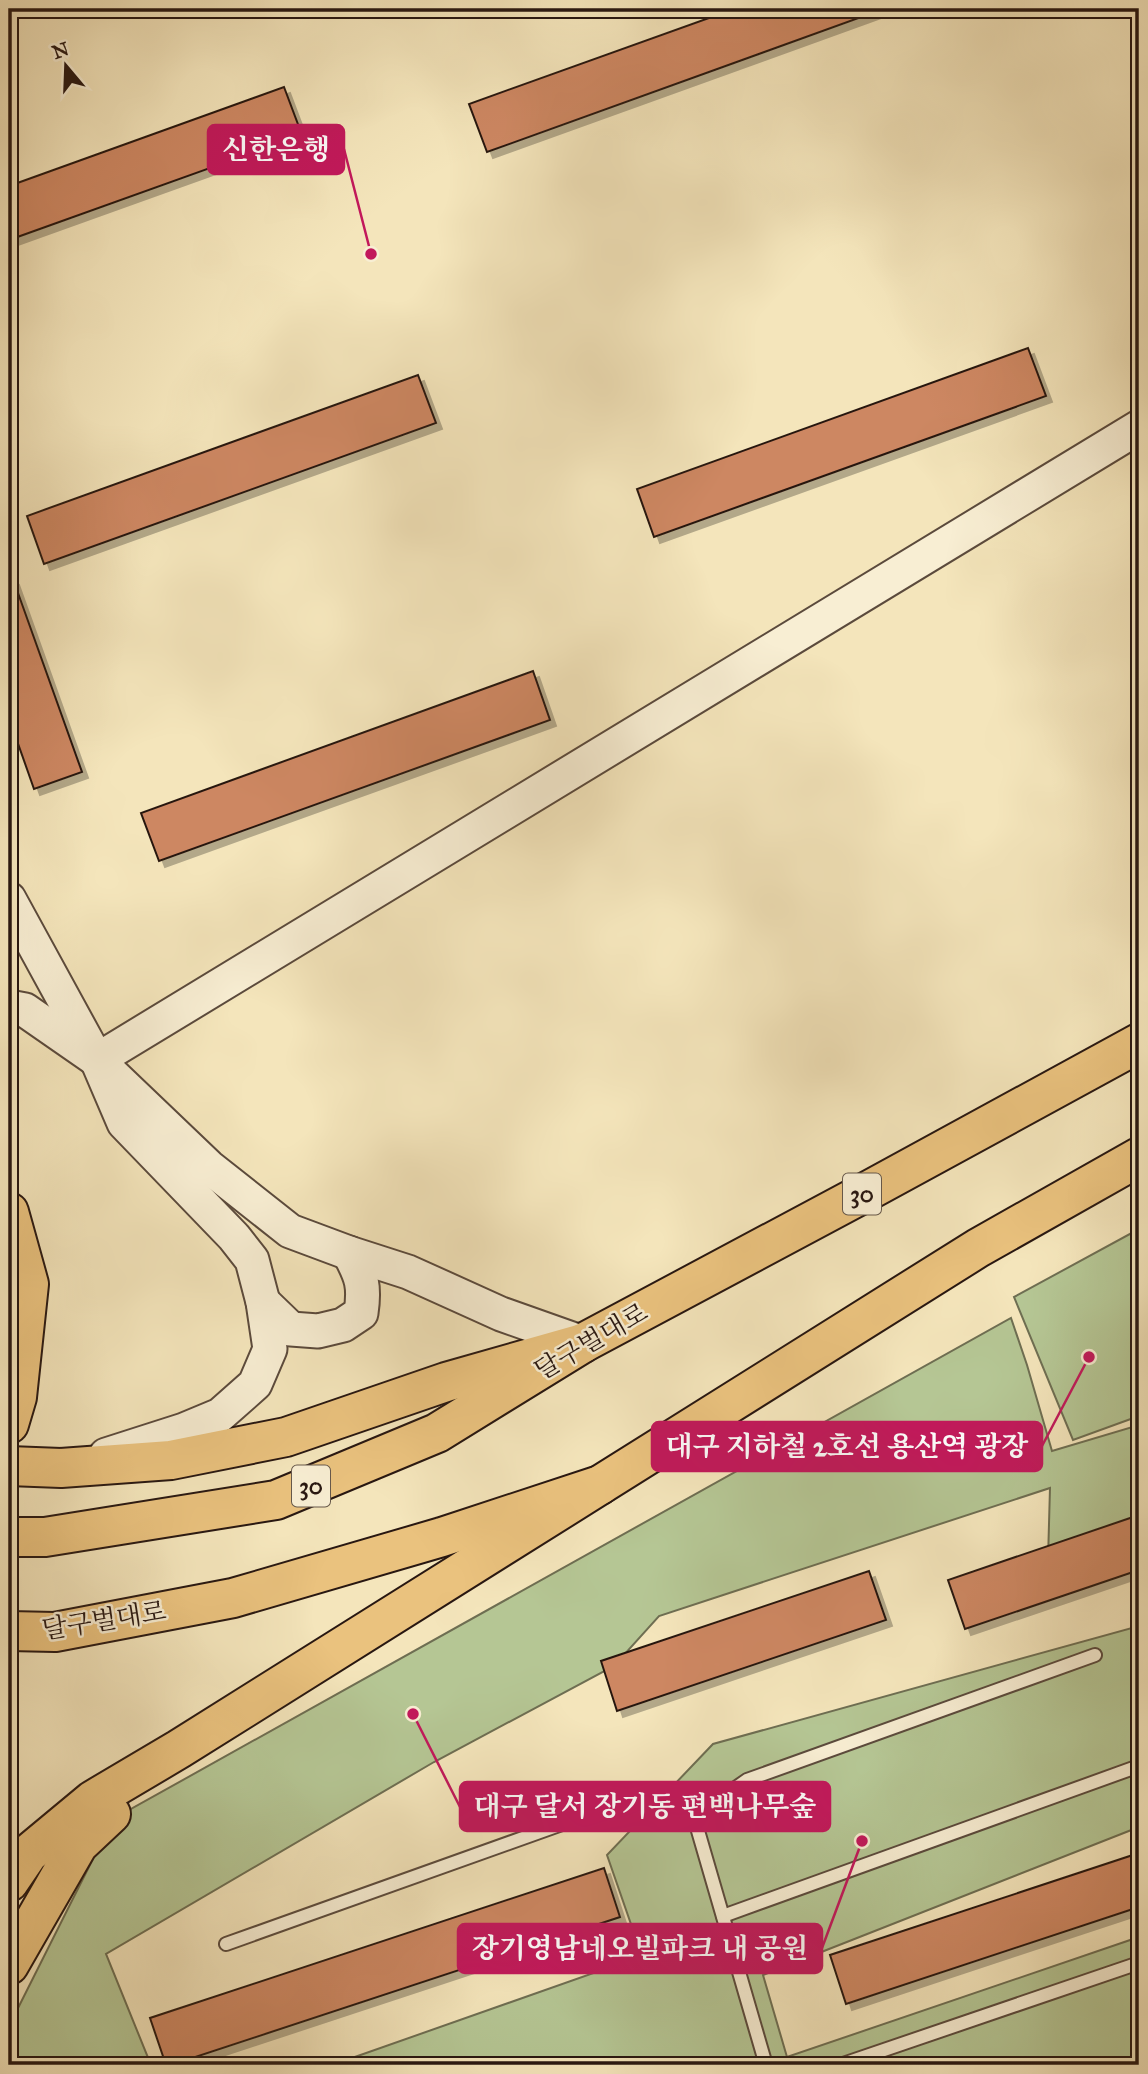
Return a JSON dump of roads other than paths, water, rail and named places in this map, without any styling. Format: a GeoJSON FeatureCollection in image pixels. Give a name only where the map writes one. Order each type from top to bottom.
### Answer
{"type":"FeatureCollection","features":[{"type":"Feature","properties":{"kind":"main road","name":"달구벌대로"},"geometry":{"type":"LineString","coordinates":[[9,1537],[44,1537],[276,1500],[437,1433],[583,1343],[1139,1043]]}},
{"type":"Feature","properties":{"kind":"main road","name":"달구벌대로"},"geometry":{"type":"LineString","coordinates":[[9,1631],[55,1632],[233,1598],[442,1538],[600,1485],[978,1248],[1139,1157]]}},
{"type":"Feature","properties":{"kind":"main road"},"geometry":{"type":"LineString","coordinates":[[9,1212],[29,1284],[13,1410]]}},
{"type":"Feature","properties":{"kind":"main road"},"geometry":{"type":"LineString","coordinates":[[9,1466],[61,1468],[171,1460],[286,1437],[446,1382],[583,1343]]}},
{"type":"Feature","properties":{"kind":"main road"},"geometry":{"type":"LineString","coordinates":[[9,1882],[28,1854],[93,1800],[600,1485]]}},
{"type":"Feature","properties":{"kind":"main road"},"geometry":{"type":"LineString","coordinates":[[9,1965],[78,1845],[179,1749]]}},
{"type":"Feature","properties":{"kind":"street"},"geometry":{"type":"LineString","coordinates":[[97,1060],[1139,427]]}},
{"type":"Feature","properties":{"kind":"street"},"geometry":{"type":"LineString","coordinates":[[9,899],[97,1060],[124,1122],[234,1237],[252,1260],[263,1302],[270,1349],[255,1384],[220,1415],[138,1446],[61,1468]]}},
{"type":"Feature","properties":{"kind":"street"},"geometry":{"type":"LineString","coordinates":[[9,1007],[25,1010],[97,1060],[209,1167],[290,1231],[408,1272],[501,1314],[583,1343]]}},
{"type":"Feature","properties":{"kind":"street"},"geometry":{"type":"LineString","coordinates":[[263,1302],[291,1329],[318,1331],[343,1325],[361,1313],[364,1292],[359,1272],[349,1253]]}},
{"type":"Feature","properties":{"kind":"lane"},"geometry":{"type":"LineString","coordinates":[[226,1944],[576,1819],[694,1817],[747,1780],[1095,1655]]}},
{"type":"Feature","properties":{"kind":"lane"},"geometry":{"type":"LineString","coordinates":[[723,1916],[1139,1766]]}},
{"type":"Feature","properties":{"kind":"lane"},"geometry":{"type":"LineString","coordinates":[[694,1817],[766,2065]]}},
{"type":"Feature","properties":{"kind":"lane"},"geometry":{"type":"LineString","coordinates":[[840,2065],[1139,1963]]}},
{"type":"Feature","properties":{"kind":"place","name":"신한은행"},"geometry":{"type":"Point","coordinates":[371,254]}},
{"type":"Feature","properties":{"kind":"place","name":"대구 지하철 2호선 용산역 광장"},"geometry":{"type":"Point","coordinates":[1089,1357]}},
{"type":"Feature","properties":{"kind":"place","name":"대구 달서 장기동 편백나무숲"},"geometry":{"type":"Point","coordinates":[413,1714]}},
{"type":"Feature","properties":{"kind":"place","name":"장기영남네오빌파크 내 공원"},"geometry":{"type":"Point","coordinates":[862,1841]}}]}
